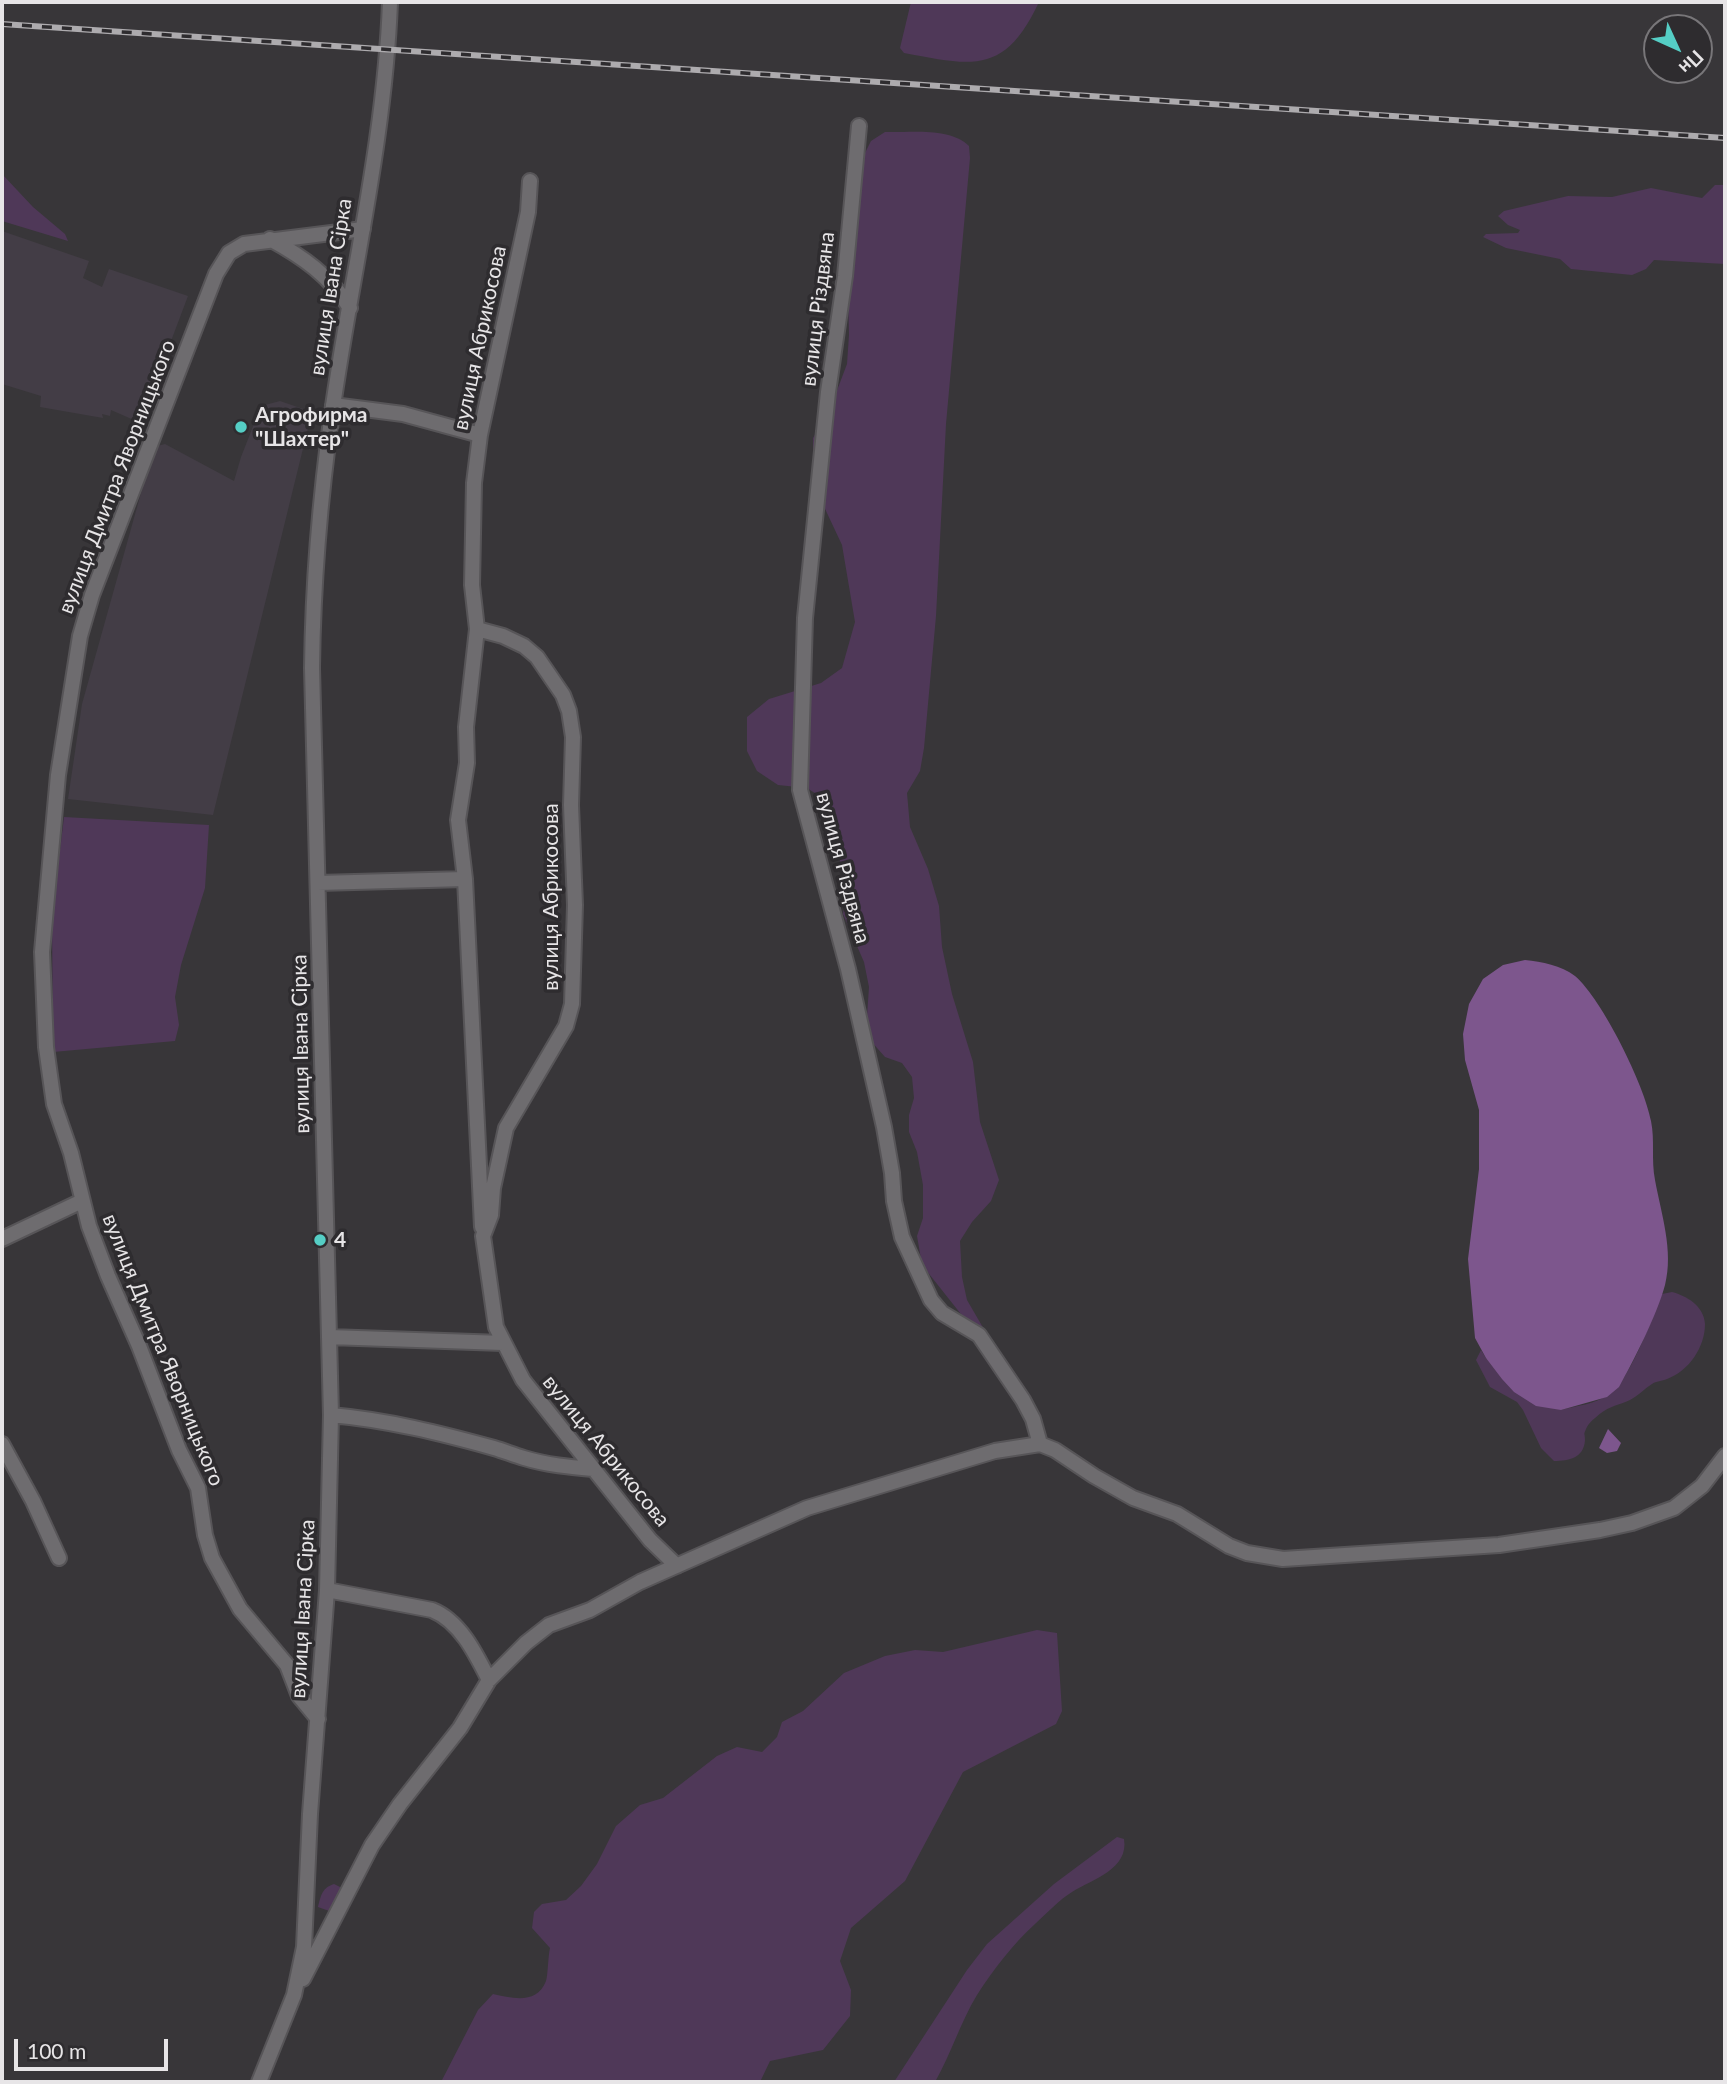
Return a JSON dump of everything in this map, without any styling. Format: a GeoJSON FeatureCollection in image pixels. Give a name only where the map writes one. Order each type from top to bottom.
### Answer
{"type":"FeatureCollection","features":[{"type":"Feature","properties":{"kind":"street","name":"вулиця Івана Сірка"},"geometry":{"type":"LineString","coordinates":[[259,2082],[294,1996],[304,1947],[310,1814],[327,1590],[331,1415],[312,625],[319,525],[333,404],[363,229],[385,72],[390,2]]}},
{"type":"Feature","properties":{"kind":"street","name":"вулиця Різдвяна"},"geometry":{"type":"LineString","coordinates":[[859,126],[845,276],[828,392],[805,618],[800,790],[857,1008],[884,1127],[902,1237],[931,1300],[942,1313],[979,1335],[1023,1400],[1033,1419],[1040,1444]]}},
{"type":"Feature","properties":{"kind":"street","name":"вулиця Абрикосова"},"geometry":{"type":"LineString","coordinates":[[530,181],[528,212],[480,435],[474,483],[472,585],[477,629],[476,659],[466,727],[467,763],[458,820],[465,879],[483,1236],[496,1326],[523,1380],[650,1540],[677,1566]]}},
{"type":"Feature","properties":{"kind":"street","name":"вулиця Дмитра Яворницького"},"geometry":{"type":"LineString","coordinates":[[318,1719],[299,1696],[287,1665],[240,1609],[212,1558],[205,1535],[198,1488],[179,1450],[154,1382],[108,1276],[82,1201],[71,1153],[54,1104],[46,1047],[42,964],[58,775],[80,636],[97,582],[222,261],[238,247],[270,239],[363,229]]}},
{"type":"Feature","properties":{"kind":"street"},"geometry":{"type":"LineString","coordinates":[[270,239],[316,268],[331,281],[350,308]]}},
{"type":"Feature","properties":{"kind":"street"},"geometry":{"type":"LineString","coordinates":[[333,404],[403,414],[480,435]]}},
{"type":"Feature","properties":{"kind":"street","name":"вулиця Абрикосова"},"geometry":{"type":"LineString","coordinates":[[477,629],[503,636],[524,646],[537,657],[556,681],[569,711],[573,737],[571,805],[575,905],[572,1004],[566,1026],[506,1128],[493,1188],[491,1215],[483,1236]]}},
{"type":"Feature","properties":{"kind":"street"},"geometry":{"type":"LineString","coordinates":[[318,883],[465,879]]}},
{"type":"Feature","properties":{"kind":"street"},"geometry":{"type":"LineString","coordinates":[[2,1239],[82,1201]]}},
{"type":"Feature","properties":{"kind":"street"},"geometry":{"type":"LineString","coordinates":[[329,1337],[503,1343]]}},
{"type":"Feature","properties":{"kind":"street"},"geometry":{"type":"LineString","coordinates":[[331,1415],[402,1424],[557,1466],[593,1469]]}},
{"type":"Feature","properties":{"kind":"street"},"geometry":{"type":"LineString","coordinates":[[2,1444],[33,1501],[59,1558]]}},
{"type":"Feature","properties":{"kind":"street"},"geometry":{"type":"LineString","coordinates":[[294,1996],[372,1845],[460,1728],[489,1680],[526,1643],[549,1625],[590,1610],[640,1582],[807,1508],[995,1451],[1040,1444],[1055,1450],[1133,1498],[1177,1514],[1229,1546],[1247,1553],[1283,1559],[1499,1545],[1600,1530],[1674,1508],[1702,1486],[1725,1455]]}},
{"type":"Feature","properties":{"kind":"street"},"geometry":{"type":"LineString","coordinates":[[327,1590],[442,1613],[456,1626],[489,1680]]}},
{"type":"Feature","properties":{"kind":"shaded area"},"geometry":{"type":"Polygon","coordinates":[[[911,2],[1039,2],[1026,26],[1000,54],[985,60],[968,62],[904,53],[900,48],[911,2]]]}},
{"type":"Feature","properties":{"kind":"shaded area"},"geometry":{"type":"Polygon","coordinates":[[[885,132],[941,133],[969,146],[946,424],[936,616],[924,748],[920,771],[907,793],[910,827],[928,869],[939,906],[942,947],[952,994],[973,1062],[980,1122],[999,1180],[991,1201],[972,1222],[960,1241],[962,1277],[967,1300],[985,1331],[964,1318],[922,1265],[917,1236],[923,1218],[923,1185],[917,1152],[909,1132],[909,1115],[914,1098],[912,1077],[902,1063],[885,1057],[870,1040],[867,1016],[869,987],[864,962],[843,914],[845,872],[825,828],[824,799],[807,788],[778,785],[757,771],[747,751],[747,717],[769,699],[821,683],[842,668],[855,622],[842,545],[819,496],[813,462],[813,438],[830,409],[847,364],[848,295],[862,159],[871,141],[885,132]]]}},
{"type":"Feature","properties":{"kind":"shaded area"},"geometry":{"type":"Polygon","coordinates":[[[2,174],[33,207],[65,234],[68,241],[2,221],[2,174]]]}},
{"type":"Feature","properties":{"kind":"shaded area"},"geometry":{"type":"Polygon","coordinates":[[[1715,185],[1725,185],[1725,264],[1654,260],[1646,269],[1632,275],[1571,269],[1560,259],[1506,248],[1483,237],[1486,234],[1518,233],[1520,230],[1508,225],[1498,216],[1504,211],[1568,196],[1612,197],[1651,188],[1702,198],[1715,185]]]}},
{"type":"Feature","properties":{"kind":"shaded area"},"geometry":{"type":"Polygon","coordinates":[[[2,231],[89,261],[83,278],[102,287],[109,269],[188,296],[168,349],[162,347],[150,372],[153,392],[143,424],[111,410],[110,416],[102,414],[103,418],[40,407],[41,396],[2,384],[2,231]]]}},
{"type":"Feature","properties":{"kind":"shaded area"},"geometry":{"type":"Polygon","coordinates":[[[280,401],[312,412],[213,815],[68,799],[82,704],[153,450],[165,444],[234,481],[261,406],[280,401]]]}},
{"type":"Feature","properties":{"kind":"shaded area"},"geometry":{"type":"Polygon","coordinates":[[[64,817],[209,825],[205,888],[181,965],[175,997],[179,1025],[175,1041],[53,1052],[52,917],[64,817]]]}},
{"type":"Feature","properties":{"kind":"shaded area"},"geometry":{"type":"Polygon","coordinates":[[[1525,960],[1558,967],[1575,976],[1597,1003],[1621,1044],[1651,1121],[1654,1173],[1667,1246],[1667,1272],[1661,1297],[1645,1337],[1619,1387],[1607,1397],[1561,1410],[1536,1406],[1514,1392],[1486,1358],[1475,1338],[1468,1259],[1479,1169],[1479,1110],[1465,1060],[1463,1034],[1469,1004],[1483,979],[1503,965],[1525,960]]]}},
{"type":"Feature","properties":{"kind":"shaded area"},"geometry":{"type":"Polygon","coordinates":[[[1672,1292],[1694,1303],[1702,1312],[1705,1324],[1699,1349],[1689,1364],[1675,1375],[1654,1383],[1590,1422],[1584,1433],[1582,1451],[1570,1459],[1554,1461],[1541,1448],[1523,1410],[1517,1402],[1490,1387],[1476,1360],[1481,1350],[1486,1358],[1561,1410],[1591,1403],[1616,1388],[1632,1364],[1662,1294],[1672,1292]]]}},
{"type":"Feature","properties":{"kind":"shaded area"},"geometry":{"type":"Polygon","coordinates":[[[1608,1429],[1621,1443],[1617,1451],[1607,1453],[1599,1448],[1608,1429]]]}},
{"type":"Feature","properties":{"kind":"shaded area"},"geometry":{"type":"Polygon","coordinates":[[[1037,1630],[1057,1633],[1062,1711],[1056,1724],[963,1772],[905,1881],[851,1928],[840,1961],[851,1990],[850,2016],[823,2050],[770,2061],[760,2082],[441,2082],[478,2010],[493,1994],[523,1998],[537,1994],[542,1989],[547,1978],[550,1948],[532,1928],[534,1912],[542,1904],[566,1900],[581,1886],[597,1864],[616,1826],[640,1805],[663,1798],[717,1756],[737,1747],[762,1752],[777,1737],[782,1722],[803,1711],[844,1673],[885,1656],[915,1650],[943,1652],[1037,1630]]]}},
{"type":"Feature","properties":{"kind":"shaded area"},"geometry":{"type":"Polygon","coordinates":[[[1117,1837],[1124,1839],[1124,1849],[1115,1866],[1058,1903],[1019,1940],[997,1967],[971,2005],[935,2082],[894,2082],[987,1944],[1054,1884],[1117,1837]]]}},
{"type":"Feature","properties":{"kind":"shaded area"},"geometry":{"type":"Polygon","coordinates":[[[334,1884],[342,1888],[332,1912],[318,1907],[323,1892],[334,1884]]]}},
{"type":"Feature","properties":{"kind":"railway"},"geometry":{"type":"LineString","coordinates":[[2,24],[1725,138]]}},
{"type":"Feature","properties":{"kind":"place","name":"Агрофирма \"Шахтер\""},"geometry":{"type":"Point","coordinates":[241,427]}},
{"type":"Feature","properties":{"kind":"place","name":"4"},"geometry":{"type":"Point","coordinates":[320,1240]}}]}
